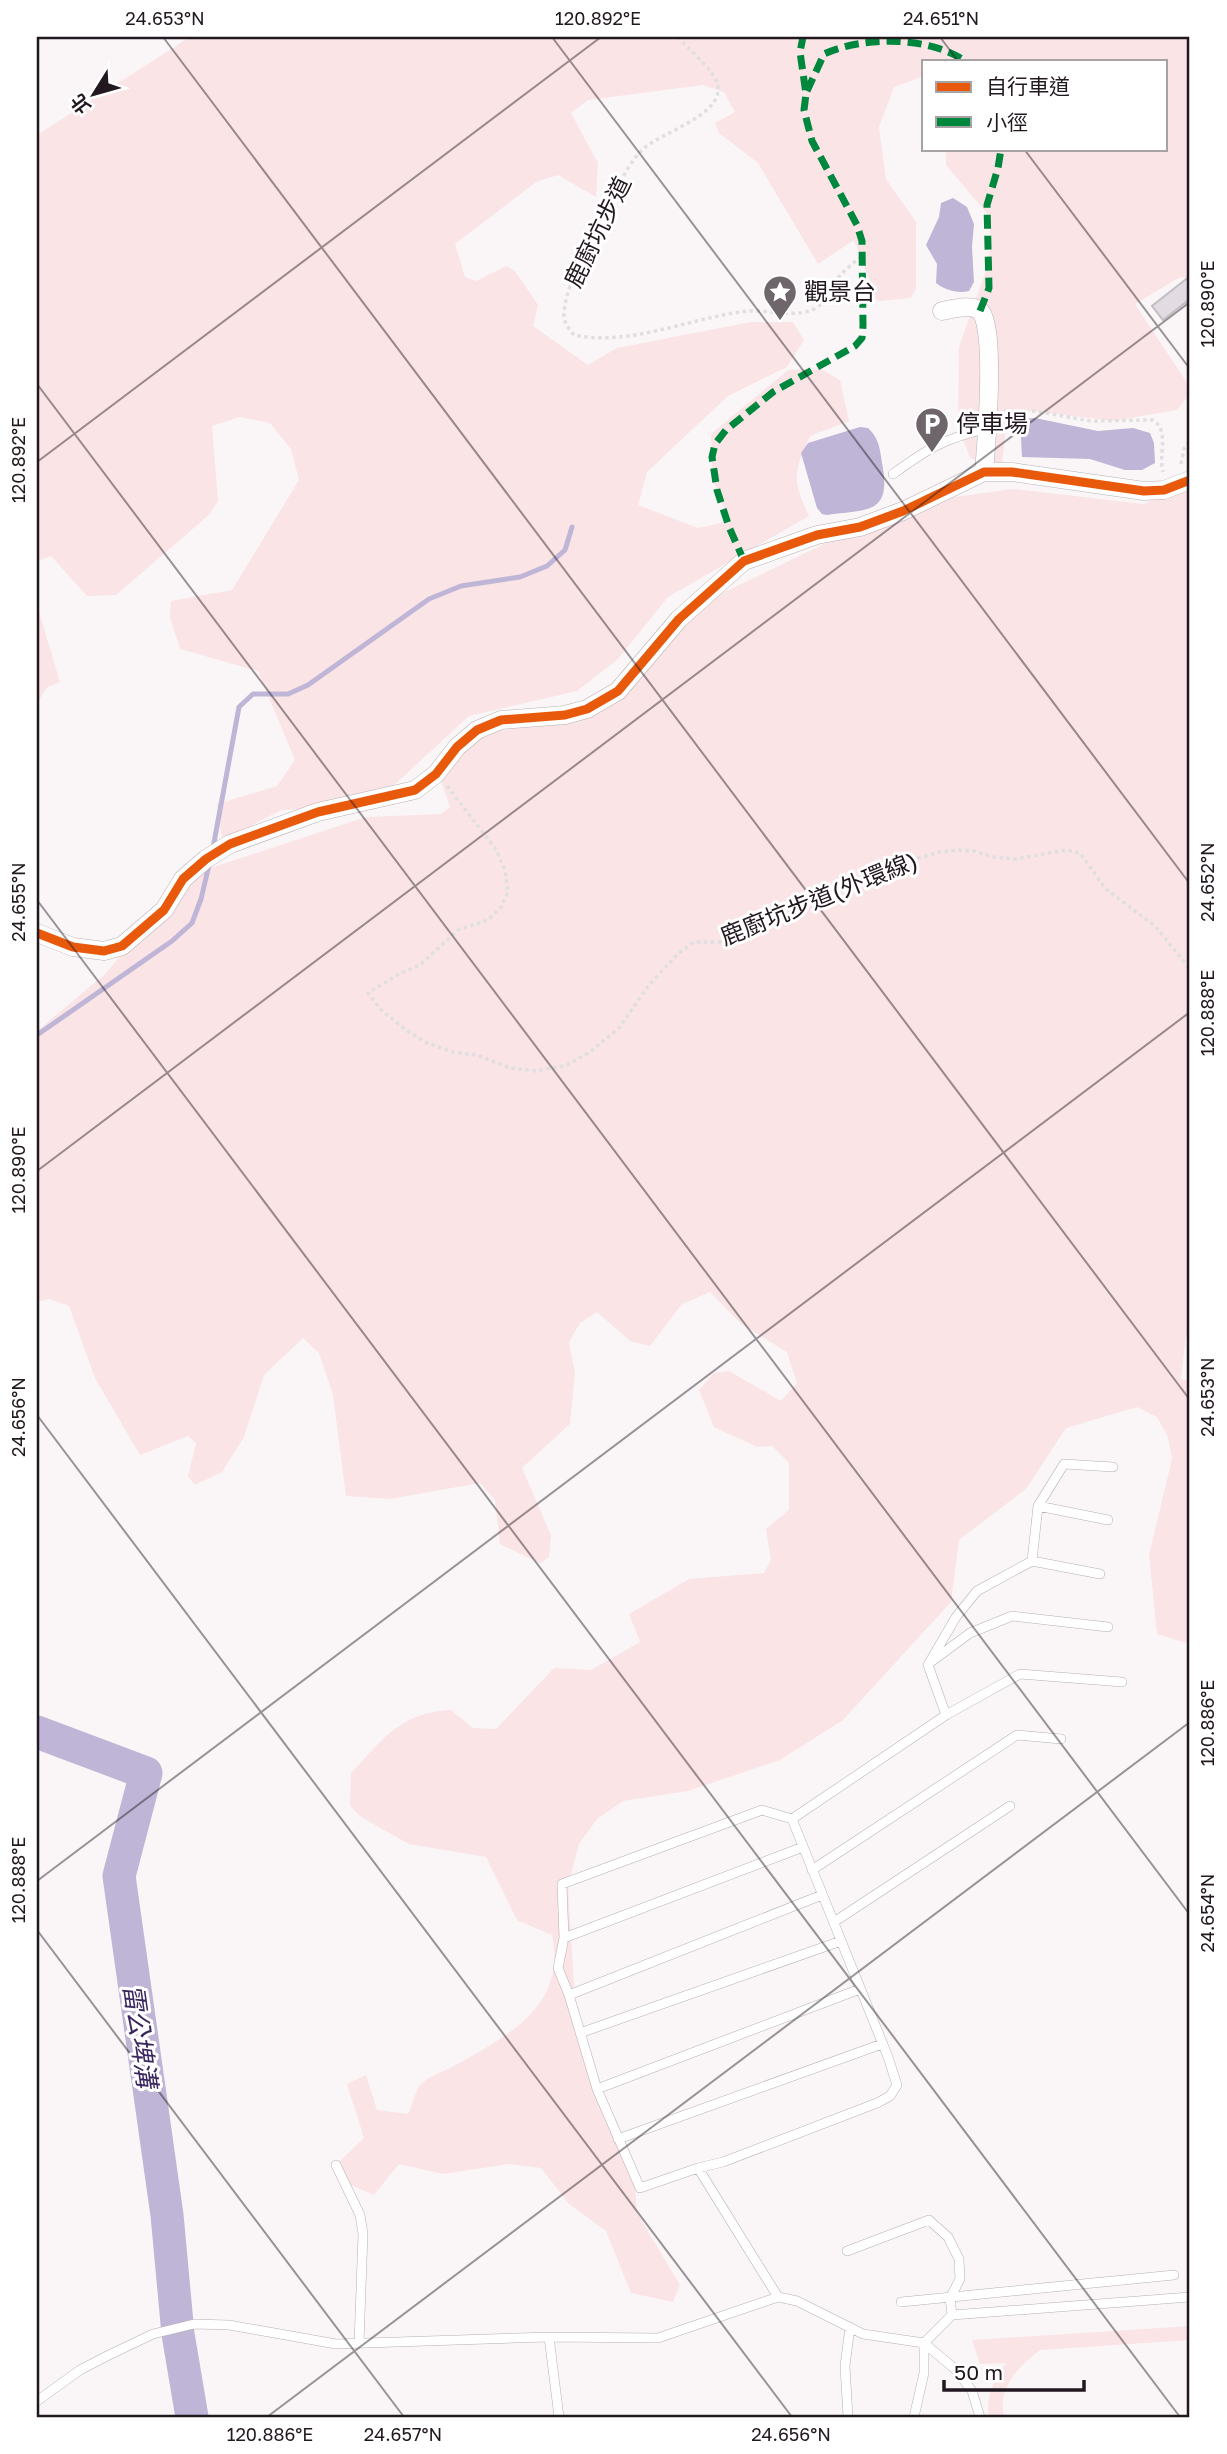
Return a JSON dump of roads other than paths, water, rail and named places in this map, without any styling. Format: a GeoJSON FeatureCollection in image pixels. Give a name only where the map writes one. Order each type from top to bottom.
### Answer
{"type":"FeatureCollection","features":[{"type":"Feature","properties":{"kind":"street"},"geometry":{"type":"LineString","coordinates":[[942,310],[970,307],[980,311],[985,318],[988,332],[988,419],[984,472]]}},
{"type":"Feature","properties":{"kind":"street"},"geometry":{"type":"LineString","coordinates":[[37,933],[73,947],[104,951],[121,946],[164,910],[183,879],[224,848],[318,812],[415,790],[436,774],[457,747],[477,730],[501,720],[565,715],[587,709],[618,691],[678,619],[744,561],[817,535],[860,527],[903,511],[984,472],[1012,472],[1144,491],[1164,490],[1190,480]]}},
{"type":"Feature","properties":{"kind":"lane"},"geometry":{"type":"LineString","coordinates":[[893,474],[930,447],[988,419]]}},
{"type":"Feature","properties":{"kind":"lane"},"geometry":{"type":"LineString","coordinates":[[1032,1562],[1038,1506],[1064,1464],[1112,1466]]}},
{"type":"Feature","properties":{"kind":"lane"},"geometry":{"type":"LineString","coordinates":[[1038,1506],[1108,1520]]}},
{"type":"Feature","properties":{"kind":"lane"},"geometry":{"type":"LineString","coordinates":[[928,1665],[956,1617],[977,1591],[1032,1562],[1100,1574]]}},
{"type":"Feature","properties":{"kind":"lane"},"geometry":{"type":"LineString","coordinates":[[928,1665],[970,1633],[1012,1616],[1108,1627]]}},
{"type":"Feature","properties":{"kind":"lane"},"geometry":{"type":"LineString","coordinates":[[928,1665],[946,1715]]}},
{"type":"Feature","properties":{"kind":"lane"},"geometry":{"type":"LineString","coordinates":[[792,1819],[946,1715],[1020,1674],[1122,1682]]}},
{"type":"Feature","properties":{"kind":"lane"},"geometry":{"type":"LineString","coordinates":[[812,1870],[1017,1735],[1061,1740]]}},
{"type":"Feature","properties":{"kind":"lane"},"geometry":{"type":"LineString","coordinates":[[834,1922],[1010,1806]]}},
{"type":"Feature","properties":{"kind":"lane"},"geometry":{"type":"LineString","coordinates":[[762,1810],[792,1819],[897,2085],[890,2096],[877,2103],[723,2162],[640,2188],[597,2090],[569,1994],[558,1968],[564,1938],[562,1884],[762,1810]]}},
{"type":"Feature","properties":{"kind":"lane"},"geometry":{"type":"LineString","coordinates":[[564,1938],[803,1847]]}},
{"type":"Feature","properties":{"kind":"lane"},"geometry":{"type":"LineString","coordinates":[[569,1994],[822,1895]]}},
{"type":"Feature","properties":{"kind":"lane"},"geometry":{"type":"LineString","coordinates":[[580,2033],[841,1941]]}},
{"type":"Feature","properties":{"kind":"lane"},"geometry":{"type":"LineString","coordinates":[[597,2090],[860,1989]]}},
{"type":"Feature","properties":{"kind":"lane"},"geometry":{"type":"LineString","coordinates":[[618,2139],[882,2044]]}},
{"type":"Feature","properties":{"kind":"lane"},"geometry":{"type":"LineString","coordinates":[[336,2165],[360,2215],[363,2234],[359,2343]]}},
{"type":"Feature","properties":{"kind":"lane"},"geometry":{"type":"LineString","coordinates":[[698,2168],[778,2297]]}},
{"type":"Feature","properties":{"kind":"lane"},"geometry":{"type":"LineString","coordinates":[[847,2251],[929,2220],[948,2237],[959,2259],[960,2279],[950,2298],[952,2315]]}},
{"type":"Feature","properties":{"kind":"lane"},"geometry":{"type":"LineString","coordinates":[[901,2302],[1174,2275]]}},
{"type":"Feature","properties":{"kind":"lane"},"geometry":{"type":"LineString","coordinates":[[37,2401],[80,2370],[167,2329],[194,2324],[229,2325],[336,2344],[550,2337],[658,2338],[778,2297],[797,2301],[863,2334],[924,2343],[955,2369],[972,2390],[980,2417]]}},
{"type":"Feature","properties":{"kind":"lane"},"geometry":{"type":"LineString","coordinates":[[914,2417],[924,2373],[924,2343],[952,2315],[1190,2297]]}},
{"type":"Feature","properties":{"kind":"lane"},"geometry":{"type":"LineString","coordinates":[[848,2417],[845,2366],[850,2327]]}},
{"type":"Feature","properties":{"kind":"lane"},"geometry":{"type":"LineString","coordinates":[[550,2337],[559,2417]]}},
{"type":"Feature","properties":{"kind":"waterway"},"geometry":{"type":"LineString","coordinates":[[213,848],[239,707],[253,694],[288,694],[308,685],[429,599],[461,586],[520,577],[547,566],[565,550],[572,527]]}},
{"type":"Feature","properties":{"kind":"waterway"},"geometry":{"type":"LineString","coordinates":[[37,1035],[172,941],[192,923],[210,861]]}},
{"type":"Feature","properties":{"kind":"waterway","name":"雷公埤溝"},"geometry":{"type":"LineString","coordinates":[[37,1732],[146,1773],[119,1876],[167,2215],[178,2334],[192,2417]]}},
{"type":"Feature","properties":{"kind":"place","name":"觀景台"},"geometry":{"type":"Point","coordinates":[780,322]}},
{"type":"Feature","properties":{"kind":"place","name":"停車場"},"geometry":{"type":"Point","coordinates":[932,454]}}]}
